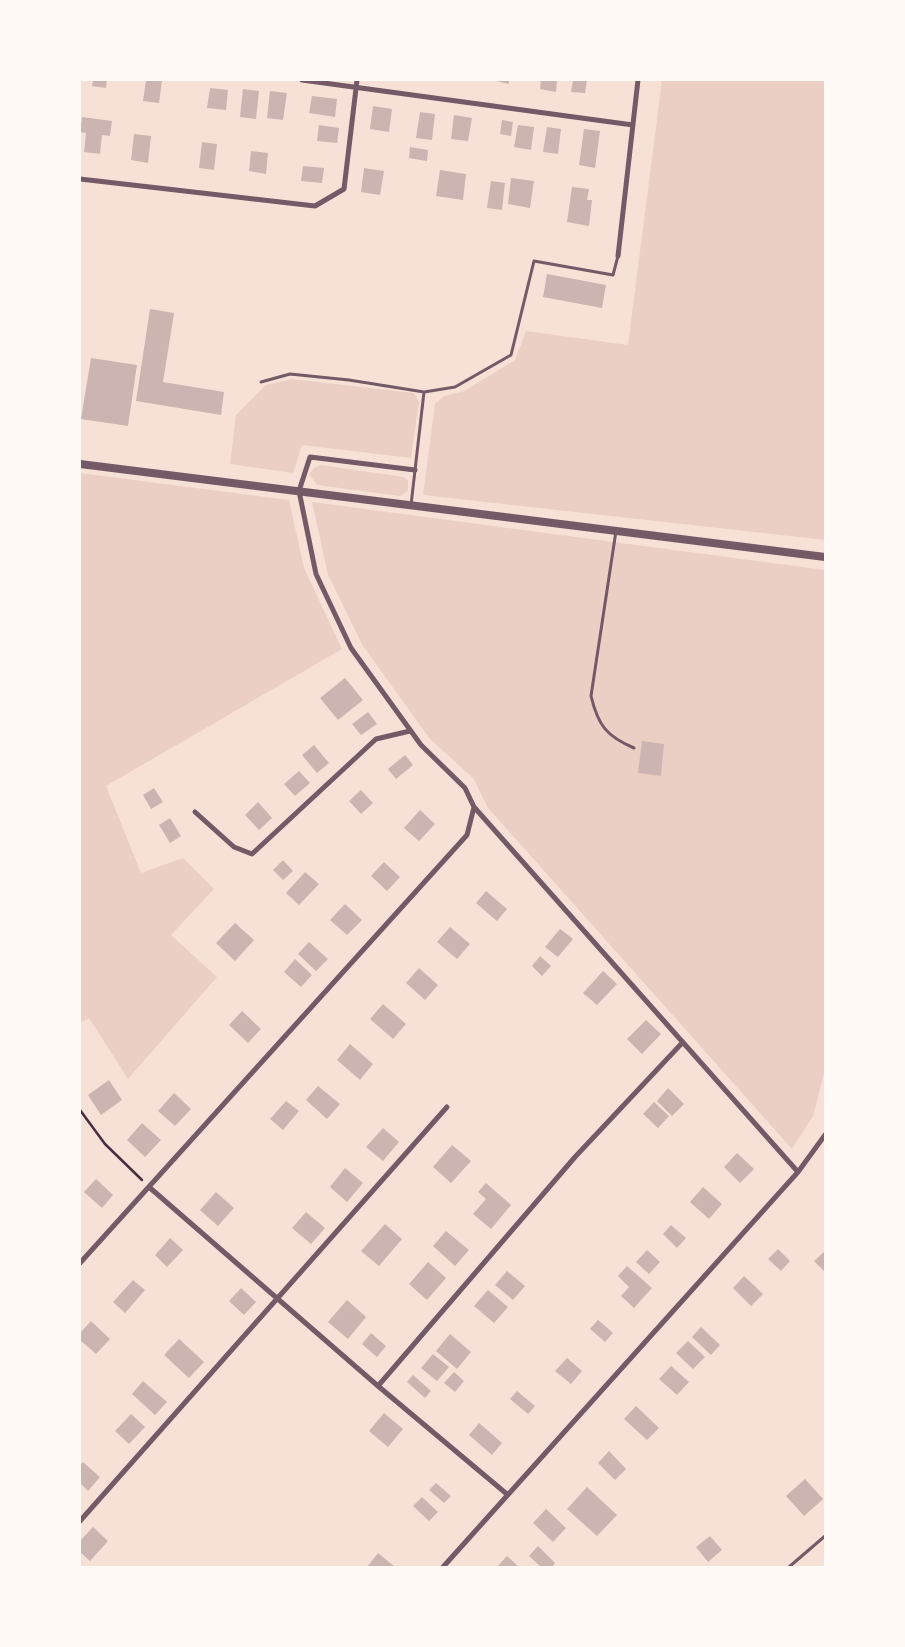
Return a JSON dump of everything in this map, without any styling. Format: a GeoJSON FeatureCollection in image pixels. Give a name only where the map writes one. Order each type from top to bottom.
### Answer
{"type":"FeatureCollection","features":[{"type":"Feature","properties":{"kind":"street"},"geometry":{"type":"LineString","coordinates":[[302,80],[633,125]]}},
{"type":"Feature","properties":{"kind":"street"},"geometry":{"type":"LineString","coordinates":[[80,179],[315,206],[344,189],[357,80]]}},
{"type":"Feature","properties":{"kind":"street"},"geometry":{"type":"LineString","coordinates":[[618,256],[638,80]]}},
{"type":"Feature","properties":{"kind":"street"},"geometry":{"type":"LineString","coordinates":[[415,470],[310,457],[299,492],[316,574],[351,648],[420,746],[465,788],[474,807],[798,1172]]}},
{"type":"Feature","properties":{"kind":"street"},"geometry":{"type":"LineString","coordinates":[[80,464],[825,557]]}},
{"type":"Feature","properties":{"kind":"street"},"geometry":{"type":"LineString","coordinates":[[195,812],[234,846],[252,854],[376,739],[410,731]]}},
{"type":"Feature","properties":{"kind":"street"},"geometry":{"type":"LineString","coordinates":[[80,1263],[467,835],[474,807]]}},
{"type":"Feature","properties":{"kind":"street"},"geometry":{"type":"LineString","coordinates":[[378,1386],[575,1157],[683,1042]]}},
{"type":"Feature","properties":{"kind":"street"},"geometry":{"type":"LineString","coordinates":[[80,1521],[278,1300],[447,1107]]}},
{"type":"Feature","properties":{"kind":"street"},"geometry":{"type":"LineString","coordinates":[[443,1567],[798,1172],[825,1134]]}},
{"type":"Feature","properties":{"kind":"street"},"geometry":{"type":"LineString","coordinates":[[149,1187],[378,1386],[508,1495]]}},
{"type":"Feature","properties":{"kind":"lane"},"geometry":{"type":"LineString","coordinates":[[261,382],[290,374],[349,380],[424,392],[455,388],[511,354],[534,261],[613,275],[618,256]]}},
{"type":"Feature","properties":{"kind":"lane"},"geometry":{"type":"LineString","coordinates":[[411,505],[424,392]]}},
{"type":"Feature","properties":{"kind":"lane"},"geometry":{"type":"LineString","coordinates":[[617,531],[591,696],[596,716],[602,727],[613,737],[634,748]]}},
{"type":"Feature","properties":{"kind":"lane"},"geometry":{"type":"LineString","coordinates":[[788,1567],[825,1536]]}},
{"type":"Feature","properties":{"kind":"path"},"geometry":{"type":"LineString","coordinates":[[80,1110],[105,1144],[149,1187]]}},
{"type":"Feature","properties":{"kind":"shaded area"},"geometry":{"type":"Polygon","coordinates":[[[662,80],[825,80],[825,540],[423,495],[435,404],[444,396],[464,391],[515,360],[526,331],[628,345],[662,80]]]}},
{"type":"Feature","properties":{"kind":"shaded area"},"geometry":{"type":"Polygon","coordinates":[[[291,379],[414,393],[419,402],[411,458],[302,445],[293,473],[230,464],[236,415],[266,385],[291,379]]]}},
{"type":"Feature","properties":{"kind":"shaded area"},"geometry":{"type":"Polygon","coordinates":[[[321,465],[404,477],[408,481],[408,491],[400,496],[317,485],[309,474],[314,468],[321,465]]]}},
{"type":"Feature","properties":{"kind":"shaded area"},"geometry":{"type":"Polygon","coordinates":[[[80,473],[289,500],[304,568],[342,649],[106,786],[141,873],[183,858],[214,889],[171,935],[217,977],[128,1079],[89,1018],[80,1023],[80,473]]]}},
{"type":"Feature","properties":{"kind":"shaded area"},"geometry":{"type":"Polygon","coordinates":[[[312,502],[825,570],[825,1070],[813,1116],[792,1149],[488,808],[473,778],[430,739],[363,646],[328,575],[312,502]]]}},
{"type":"Feature","properties":{"kind":"building"},"geometry":{"type":"Polygon","coordinates":[[[93,80],[107,80],[106,88],[92,86],[93,80]]]}},
{"type":"Feature","properties":{"kind":"building"},"geometry":{"type":"Polygon","coordinates":[[[146,80],[162,80],[159,103],[143,101],[146,80]]]}},
{"type":"Feature","properties":{"kind":"building"},"geometry":{"type":"Polygon","coordinates":[[[492,80],[509,80],[509,84],[492,80]]]}},
{"type":"Feature","properties":{"kind":"building"},"geometry":{"type":"Polygon","coordinates":[[[541,80],[557,80],[556,92],[540,89],[541,80]]]}},
{"type":"Feature","properties":{"kind":"building"},"geometry":{"type":"Polygon","coordinates":[[[573,80],[587,80],[585,93],[571,92],[573,80]]]}},
{"type":"Feature","properties":{"kind":"building"},"geometry":{"type":"Polygon","coordinates":[[[210,88],[228,90],[226,110],[207,108],[210,88]]]}},
{"type":"Feature","properties":{"kind":"building"},"geometry":{"type":"Polygon","coordinates":[[[243,89],[259,91],[256,119],[240,117],[243,89]]]}},
{"type":"Feature","properties":{"kind":"building"},"geometry":{"type":"Polygon","coordinates":[[[270,91],[287,93],[283,120],[267,118],[270,91]]]}},
{"type":"Feature","properties":{"kind":"building"},"geometry":{"type":"Polygon","coordinates":[[[312,96],[337,99],[335,117],[309,113],[312,96]]]}},
{"type":"Feature","properties":{"kind":"building"},"geometry":{"type":"Polygon","coordinates":[[[373,106],[392,109],[389,132],[370,129],[373,106]]]}},
{"type":"Feature","properties":{"kind":"building"},"geometry":{"type":"Polygon","coordinates":[[[420,112],[435,114],[432,140],[416,138],[420,112]]]}},
{"type":"Feature","properties":{"kind":"building"},"geometry":{"type":"Polygon","coordinates":[[[454,115],[472,118],[468,141],[451,139],[454,115]]]}},
{"type":"Feature","properties":{"kind":"building"},"geometry":{"type":"Polygon","coordinates":[[[82,117],[112,121],[110,136],[102,135],[100,154],[84,152],[86,133],[80,132],[82,117]]]}},
{"type":"Feature","properties":{"kind":"building"},"geometry":{"type":"Polygon","coordinates":[[[502,120],[513,122],[511,136],[500,134],[502,120]]]}},
{"type":"Feature","properties":{"kind":"building"},"geometry":{"type":"Polygon","coordinates":[[[319,125],[339,128],[337,143],[317,141],[319,125]]]}},
{"type":"Feature","properties":{"kind":"building"},"geometry":{"type":"Polygon","coordinates":[[[518,125],[534,127],[531,150],[514,147],[518,125]]]}},
{"type":"Feature","properties":{"kind":"building"},"geometry":{"type":"Polygon","coordinates":[[[547,127],[561,129],[558,154],[543,152],[547,127]]]}},
{"type":"Feature","properties":{"kind":"building"},"geometry":{"type":"Polygon","coordinates":[[[584,129],[600,131],[595,168],[579,165],[584,129]]]}},
{"type":"Feature","properties":{"kind":"building"},"geometry":{"type":"Polygon","coordinates":[[[134,134],[151,136],[148,163],[131,160],[134,134]]]}},
{"type":"Feature","properties":{"kind":"building"},"geometry":{"type":"Polygon","coordinates":[[[202,142],[217,144],[214,170],[199,168],[202,142]]]}},
{"type":"Feature","properties":{"kind":"building"},"geometry":{"type":"Polygon","coordinates":[[[410,147],[428,150],[427,161],[409,158],[410,147]]]}},
{"type":"Feature","properties":{"kind":"building"},"geometry":{"type":"Polygon","coordinates":[[[251,151],[268,153],[266,174],[249,171],[251,151]]]}},
{"type":"Feature","properties":{"kind":"building"},"geometry":{"type":"Polygon","coordinates":[[[303,166],[324,168],[322,183],[301,181],[303,166]]]}},
{"type":"Feature","properties":{"kind":"building"},"geometry":{"type":"Polygon","coordinates":[[[364,168],[384,171],[380,195],[361,192],[364,168]]]}},
{"type":"Feature","properties":{"kind":"building"},"geometry":{"type":"Polygon","coordinates":[[[440,170],[466,174],[463,200],[436,196],[440,170]]]}},
{"type":"Feature","properties":{"kind":"building"},"geometry":{"type":"Polygon","coordinates":[[[511,178],[534,181],[530,208],[508,204],[511,178]]]}},
{"type":"Feature","properties":{"kind":"building"},"geometry":{"type":"Polygon","coordinates":[[[491,181],[505,183],[502,210],[487,208],[491,181]]]}},
{"type":"Feature","properties":{"kind":"building"},"geometry":{"type":"Polygon","coordinates":[[[572,187],[589,189],[587,200],[592,200],[589,226],[567,222],[572,187]]]}},
{"type":"Feature","properties":{"kind":"building"},"geometry":{"type":"Polygon","coordinates":[[[547,274],[606,285],[602,308],[543,297],[547,274]]]}},
{"type":"Feature","properties":{"kind":"building"},"geometry":{"type":"Polygon","coordinates":[[[150,309],[174,313],[163,382],[224,392],[221,415],[136,401],[150,309]]]}},
{"type":"Feature","properties":{"kind":"building"},"geometry":{"type":"Polygon","coordinates":[[[91,358],[137,365],[128,426],[81,419],[91,358]]]}},
{"type":"Feature","properties":{"kind":"building"},"geometry":{"type":"Polygon","coordinates":[[[345,678],[363,700],[338,720],[320,698],[345,678]]]}},
{"type":"Feature","properties":{"kind":"building"},"geometry":{"type":"Polygon","coordinates":[[[368,712],[377,724],[361,735],[352,724],[368,712]]]}},
{"type":"Feature","properties":{"kind":"building"},"geometry":{"type":"Polygon","coordinates":[[[642,741],[664,744],[661,776],[638,773],[642,741]]]}},
{"type":"Feature","properties":{"kind":"building"},"geometry":{"type":"Polygon","coordinates":[[[314,745],[329,763],[317,773],[302,755],[314,745]]]}},
{"type":"Feature","properties":{"kind":"building"},"geometry":{"type":"Polygon","coordinates":[[[405,755],[413,765],[396,779],[388,769],[405,755]]]}},
{"type":"Feature","properties":{"kind":"building"},"geometry":{"type":"Polygon","coordinates":[[[299,771],[310,783],[295,796],[284,784],[299,771]]]}},
{"type":"Feature","properties":{"kind":"building"},"geometry":{"type":"Polygon","coordinates":[[[154,788],[163,802],[151,809],[143,795],[154,788]]]}},
{"type":"Feature","properties":{"kind":"building"},"geometry":{"type":"Polygon","coordinates":[[[361,790],[373,803],[361,814],[349,801],[361,790]]]}},
{"type":"Feature","properties":{"kind":"building"},"geometry":{"type":"Polygon","coordinates":[[[258,802],[272,818],[259,830],[245,815],[258,802]]]}},
{"type":"Feature","properties":{"kind":"building"},"geometry":{"type":"Polygon","coordinates":[[[420,810],[435,824],[419,841],[404,828],[420,810]]]}},
{"type":"Feature","properties":{"kind":"building"},"geometry":{"type":"Polygon","coordinates":[[[170,818],[181,836],[170,843],[159,825],[170,818]]]}},
{"type":"Feature","properties":{"kind":"building"},"geometry":{"type":"Polygon","coordinates":[[[283,860],[293,871],[283,880],[273,870],[283,860]]]}},
{"type":"Feature","properties":{"kind":"building"},"geometry":{"type":"Polygon","coordinates":[[[384,862],[400,877],[387,891],[371,876],[384,862]]]}},
{"type":"Feature","properties":{"kind":"building"},"geometry":{"type":"Polygon","coordinates":[[[305,872],[319,884],[299,905],[286,893],[305,872]]]}},
{"type":"Feature","properties":{"kind":"building"},"geometry":{"type":"Polygon","coordinates":[[[486,891],[507,909],[497,921],[476,903],[486,891]]]}},
{"type":"Feature","properties":{"kind":"building"},"geometry":{"type":"Polygon","coordinates":[[[345,904],[362,920],[347,935],[330,920],[345,904]]]}},
{"type":"Feature","properties":{"kind":"building"},"geometry":{"type":"Polygon","coordinates":[[[235,923],[254,940],[235,961],[216,943],[235,923]]]}},
{"type":"Feature","properties":{"kind":"building"},"geometry":{"type":"Polygon","coordinates":[[[450,927],[470,944],[457,959],[437,942],[450,927]]]}},
{"type":"Feature","properties":{"kind":"building"},"geometry":{"type":"Polygon","coordinates":[[[560,929],[573,939],[558,957],[545,947],[560,929]]]}},
{"type":"Feature","properties":{"kind":"building"},"geometry":{"type":"Polygon","coordinates":[[[309,942],[328,959],[316,971],[298,954],[309,942]]]}},
{"type":"Feature","properties":{"kind":"building"},"geometry":{"type":"Polygon","coordinates":[[[540,956],[551,966],[542,976],[532,966],[540,956]]]}},
{"type":"Feature","properties":{"kind":"building"},"geometry":{"type":"Polygon","coordinates":[[[295,959],[312,975],[301,987],[284,972],[295,959]]]}},
{"type":"Feature","properties":{"kind":"building"},"geometry":{"type":"Polygon","coordinates":[[[419,968],[438,985],[425,1000],[406,983],[419,968]]]}},
{"type":"Feature","properties":{"kind":"building"},"geometry":{"type":"Polygon","coordinates":[[[603,971],[617,984],[597,1005],[583,993],[603,971]]]}},
{"type":"Feature","properties":{"kind":"building"},"geometry":{"type":"Polygon","coordinates":[[[383,1004],[406,1024],[393,1039],[370,1019],[383,1004]]]}},
{"type":"Feature","properties":{"kind":"building"},"geometry":{"type":"Polygon","coordinates":[[[242,1011],[261,1029],[248,1043],[229,1025],[242,1011]]]}},
{"type":"Feature","properties":{"kind":"building"},"geometry":{"type":"Polygon","coordinates":[[[646,1020],[661,1034],[642,1054],[627,1039],[646,1020]]]}},
{"type":"Feature","properties":{"kind":"building"},"geometry":{"type":"Polygon","coordinates":[[[350,1044],[373,1064],[360,1080],[337,1060],[350,1044]]]}},
{"type":"Feature","properties":{"kind":"building"},"geometry":{"type":"Polygon","coordinates":[[[109,1080],[122,1100],[101,1115],[88,1095],[109,1080]]]}},
{"type":"Feature","properties":{"kind":"building"},"geometry":{"type":"Polygon","coordinates":[[[318,1086],[340,1104],[327,1119],[306,1100],[318,1086]]]}},
{"type":"Feature","properties":{"kind":"building"},"geometry":{"type":"Polygon","coordinates":[[[668,1088],[684,1104],[672,1116],[657,1101],[668,1088]]]}},
{"type":"Feature","properties":{"kind":"building"},"geometry":{"type":"Polygon","coordinates":[[[174,1093],[191,1109],[175,1126],[158,1111],[174,1093]]]}},
{"type":"Feature","properties":{"kind":"building"},"geometry":{"type":"Polygon","coordinates":[[[286,1101],[299,1111],[283,1130],[270,1119],[286,1101]]]}},
{"type":"Feature","properties":{"kind":"building"},"geometry":{"type":"Polygon","coordinates":[[[654,1102],[669,1116],[658,1128],[643,1114],[654,1102]]]}},
{"type":"Feature","properties":{"kind":"building"},"geometry":{"type":"Polygon","coordinates":[[[142,1123],[161,1140],[145,1157],[127,1140],[142,1123]]]}},
{"type":"Feature","properties":{"kind":"building"},"geometry":{"type":"Polygon","coordinates":[[[383,1128],[399,1142],[383,1161],[366,1147],[383,1128]]]}},
{"type":"Feature","properties":{"kind":"building"},"geometry":{"type":"Polygon","coordinates":[[[452,1145],[471,1161],[451,1183],[433,1167],[452,1145]]]}},
{"type":"Feature","properties":{"kind":"building"},"geometry":{"type":"Polygon","coordinates":[[[737,1153],[754,1169],[740,1183],[724,1167],[737,1153]]]}},
{"type":"Feature","properties":{"kind":"building"},"geometry":{"type":"Polygon","coordinates":[[[345,1168],[363,1183],[347,1202],[330,1187],[345,1168]]]}},
{"type":"Feature","properties":{"kind":"building"},"geometry":{"type":"Polygon","coordinates":[[[96,1179],[113,1195],[102,1208],[84,1192],[96,1179]]]}},
{"type":"Feature","properties":{"kind":"building"},"geometry":{"type":"Polygon","coordinates":[[[486,1183],[511,1205],[491,1229],[473,1214],[486,1199],[478,1192],[486,1183]]]}},
{"type":"Feature","properties":{"kind":"building"},"geometry":{"type":"Polygon","coordinates":[[[703,1187],[722,1204],[709,1219],[690,1202],[703,1187]]]}},
{"type":"Feature","properties":{"kind":"building"},"geometry":{"type":"Polygon","coordinates":[[[216,1192],[234,1208],[218,1226],[200,1210],[216,1192]]]}},
{"type":"Feature","properties":{"kind":"building"},"geometry":{"type":"Polygon","coordinates":[[[306,1212],[325,1228],[311,1244],[292,1228],[306,1212]]]}},
{"type":"Feature","properties":{"kind":"building"},"geometry":{"type":"Polygon","coordinates":[[[385,1224],[402,1239],[379,1266],[361,1251],[385,1224]]]}},
{"type":"Feature","properties":{"kind":"building"},"geometry":{"type":"Polygon","coordinates":[[[671,1225],[686,1238],[677,1248],[663,1234],[671,1225]]]}},
{"type":"Feature","properties":{"kind":"building"},"geometry":{"type":"Polygon","coordinates":[[[446,1231],[469,1250],[455,1266],[433,1246],[446,1231]]]}},
{"type":"Feature","properties":{"kind":"building"},"geometry":{"type":"Polygon","coordinates":[[[170,1238],[183,1250],[167,1267],[155,1255],[170,1238]]]}},
{"type":"Feature","properties":{"kind":"building"},"geometry":{"type":"Polygon","coordinates":[[[778,1249],[790,1261],[781,1271],[768,1259],[778,1249]]]}},
{"type":"Feature","properties":{"kind":"building"},"geometry":{"type":"Polygon","coordinates":[[[647,1250],[660,1262],[649,1274],[636,1262],[647,1250]]]}},
{"type":"Feature","properties":{"kind":"building"},"geometry":{"type":"Polygon","coordinates":[[[825,1251],[825,1272],[814,1261],[825,1251]]]}},
{"type":"Feature","properties":{"kind":"building"},"geometry":{"type":"Polygon","coordinates":[[[428,1262],[446,1278],[427,1300],[409,1284],[428,1262]]]}},
{"type":"Feature","properties":{"kind":"building"},"geometry":{"type":"Polygon","coordinates":[[[627,1266],[652,1288],[634,1308],[621,1296],[629,1287],[618,1276],[627,1266]]]}},
{"type":"Feature","properties":{"kind":"building"},"geometry":{"type":"Polygon","coordinates":[[[507,1271],[525,1286],[513,1300],[495,1285],[507,1271]]]}},
{"type":"Feature","properties":{"kind":"building"},"geometry":{"type":"Polygon","coordinates":[[[744,1276],[763,1294],[751,1306],[733,1288],[744,1276]]]}},
{"type":"Feature","properties":{"kind":"building"},"geometry":{"type":"Polygon","coordinates":[[[133,1280],[145,1290],[125,1313],[113,1302],[133,1280]]]}},
{"type":"Feature","properties":{"kind":"building"},"geometry":{"type":"Polygon","coordinates":[[[241,1288],[256,1302],[244,1315],[229,1301],[241,1288]]]}},
{"type":"Feature","properties":{"kind":"building"},"geometry":{"type":"Polygon","coordinates":[[[488,1290],[508,1307],[494,1323],[474,1306],[488,1290]]]}},
{"type":"Feature","properties":{"kind":"building"},"geometry":{"type":"Polygon","coordinates":[[[347,1300],[366,1317],[348,1339],[328,1322],[347,1300]]]}},
{"type":"Feature","properties":{"kind":"building"},"geometry":{"type":"Polygon","coordinates":[[[598,1320],[613,1333],[605,1342],[590,1329],[598,1320]]]}},
{"type":"Feature","properties":{"kind":"building"},"geometry":{"type":"Polygon","coordinates":[[[91,1321],[110,1339],[96,1354],[80,1340],[80,1333],[91,1321]]]}},
{"type":"Feature","properties":{"kind":"building"},"geometry":{"type":"Polygon","coordinates":[[[701,1327],[720,1345],[711,1355],[692,1337],[701,1327]]]}},
{"type":"Feature","properties":{"kind":"building"},"geometry":{"type":"Polygon","coordinates":[[[371,1333],[386,1346],[377,1357],[362,1344],[371,1333]]]}},
{"type":"Feature","properties":{"kind":"building"},"geometry":{"type":"Polygon","coordinates":[[[450,1334],[471,1352],[457,1369],[436,1351],[450,1334]]]}},
{"type":"Feature","properties":{"kind":"building"},"geometry":{"type":"Polygon","coordinates":[[[179,1339],[204,1362],[189,1378],[164,1355],[179,1339]]]}},
{"type":"Feature","properties":{"kind":"building"},"geometry":{"type":"Polygon","coordinates":[[[688,1341],[705,1357],[693,1369],[676,1353],[688,1341]]]}},
{"type":"Feature","properties":{"kind":"building"},"geometry":{"type":"Polygon","coordinates":[[[433,1354],[449,1367],[437,1381],[421,1368],[433,1354]]]}},
{"type":"Feature","properties":{"kind":"building"},"geometry":{"type":"Polygon","coordinates":[[[567,1358],[582,1371],[571,1384],[555,1371],[567,1358]]]}},
{"type":"Feature","properties":{"kind":"building"},"geometry":{"type":"Polygon","coordinates":[[[671,1366],[689,1382],[677,1395],[659,1379],[671,1366]]]}},
{"type":"Feature","properties":{"kind":"building"},"geometry":{"type":"Polygon","coordinates":[[[454,1372],[464,1381],[455,1392],[444,1383],[454,1372]]]}},
{"type":"Feature","properties":{"kind":"building"},"geometry":{"type":"Polygon","coordinates":[[[413,1375],[431,1391],[425,1398],[407,1382],[413,1375]]]}},
{"type":"Feature","properties":{"kind":"building"},"geometry":{"type":"Polygon","coordinates":[[[143,1381],[167,1402],[155,1415],[132,1394],[143,1381]]]}},
{"type":"Feature","properties":{"kind":"building"},"geometry":{"type":"Polygon","coordinates":[[[517,1391],[535,1406],[528,1414],[510,1399],[517,1391]]]}},
{"type":"Feature","properties":{"kind":"building"},"geometry":{"type":"Polygon","coordinates":[[[636,1406],[659,1428],[647,1440],[624,1419],[636,1406]]]}},
{"type":"Feature","properties":{"kind":"building"},"geometry":{"type":"Polygon","coordinates":[[[384,1413],[403,1429],[388,1447],[369,1431],[384,1413]]]}},
{"type":"Feature","properties":{"kind":"building"},"geometry":{"type":"Polygon","coordinates":[[[131,1414],[145,1427],[129,1444],[115,1431],[131,1414]]]}},
{"type":"Feature","properties":{"kind":"building"},"geometry":{"type":"Polygon","coordinates":[[[479,1423],[502,1443],[492,1455],[469,1435],[479,1423]]]}},
{"type":"Feature","properties":{"kind":"building"},"geometry":{"type":"Polygon","coordinates":[[[609,1451],[626,1469],[615,1480],[598,1463],[609,1451]]]}},
{"type":"Feature","properties":{"kind":"building"},"geometry":{"type":"Polygon","coordinates":[[[83,1462],[100,1477],[88,1491],[80,1483],[80,1465],[83,1462]]]}},
{"type":"Feature","properties":{"kind":"building"},"geometry":{"type":"Polygon","coordinates":[[[805,1479],[823,1499],[804,1516],[786,1496],[805,1479]]]}},
{"type":"Feature","properties":{"kind":"building"},"geometry":{"type":"Polygon","coordinates":[[[436,1483],[451,1496],[444,1503],[429,1490],[436,1483]]]}},
{"type":"Feature","properties":{"kind":"building"},"geometry":{"type":"Polygon","coordinates":[[[587,1487],[617,1515],[597,1536],[567,1509],[587,1487]]]}},
{"type":"Feature","properties":{"kind":"building"},"geometry":{"type":"Polygon","coordinates":[[[422,1497],[438,1512],[429,1521],[413,1506],[422,1497]]]}},
{"type":"Feature","properties":{"kind":"building"},"geometry":{"type":"Polygon","coordinates":[[[546,1509],[566,1528],[553,1542],[533,1523],[546,1509]]]}},
{"type":"Feature","properties":{"kind":"building"},"geometry":{"type":"Polygon","coordinates":[[[93,1527],[108,1541],[90,1561],[80,1552],[80,1541],[93,1527]]]}},
{"type":"Feature","properties":{"kind":"building"},"geometry":{"type":"Polygon","coordinates":[[[710,1536],[722,1550],[708,1562],[696,1547],[710,1536]]]}},
{"type":"Feature","properties":{"kind":"building"},"geometry":{"type":"Polygon","coordinates":[[[538,1546],[555,1563],[552,1567],[541,1567],[529,1556],[538,1546]]]}},
{"type":"Feature","properties":{"kind":"building"},"geometry":{"type":"Polygon","coordinates":[[[378,1553],[395,1567],[367,1567],[378,1553]]]}},
{"type":"Feature","properties":{"kind":"building"},"geometry":{"type":"Polygon","coordinates":[[[507,1556],[519,1567],[497,1567],[507,1556]]]}}]}
